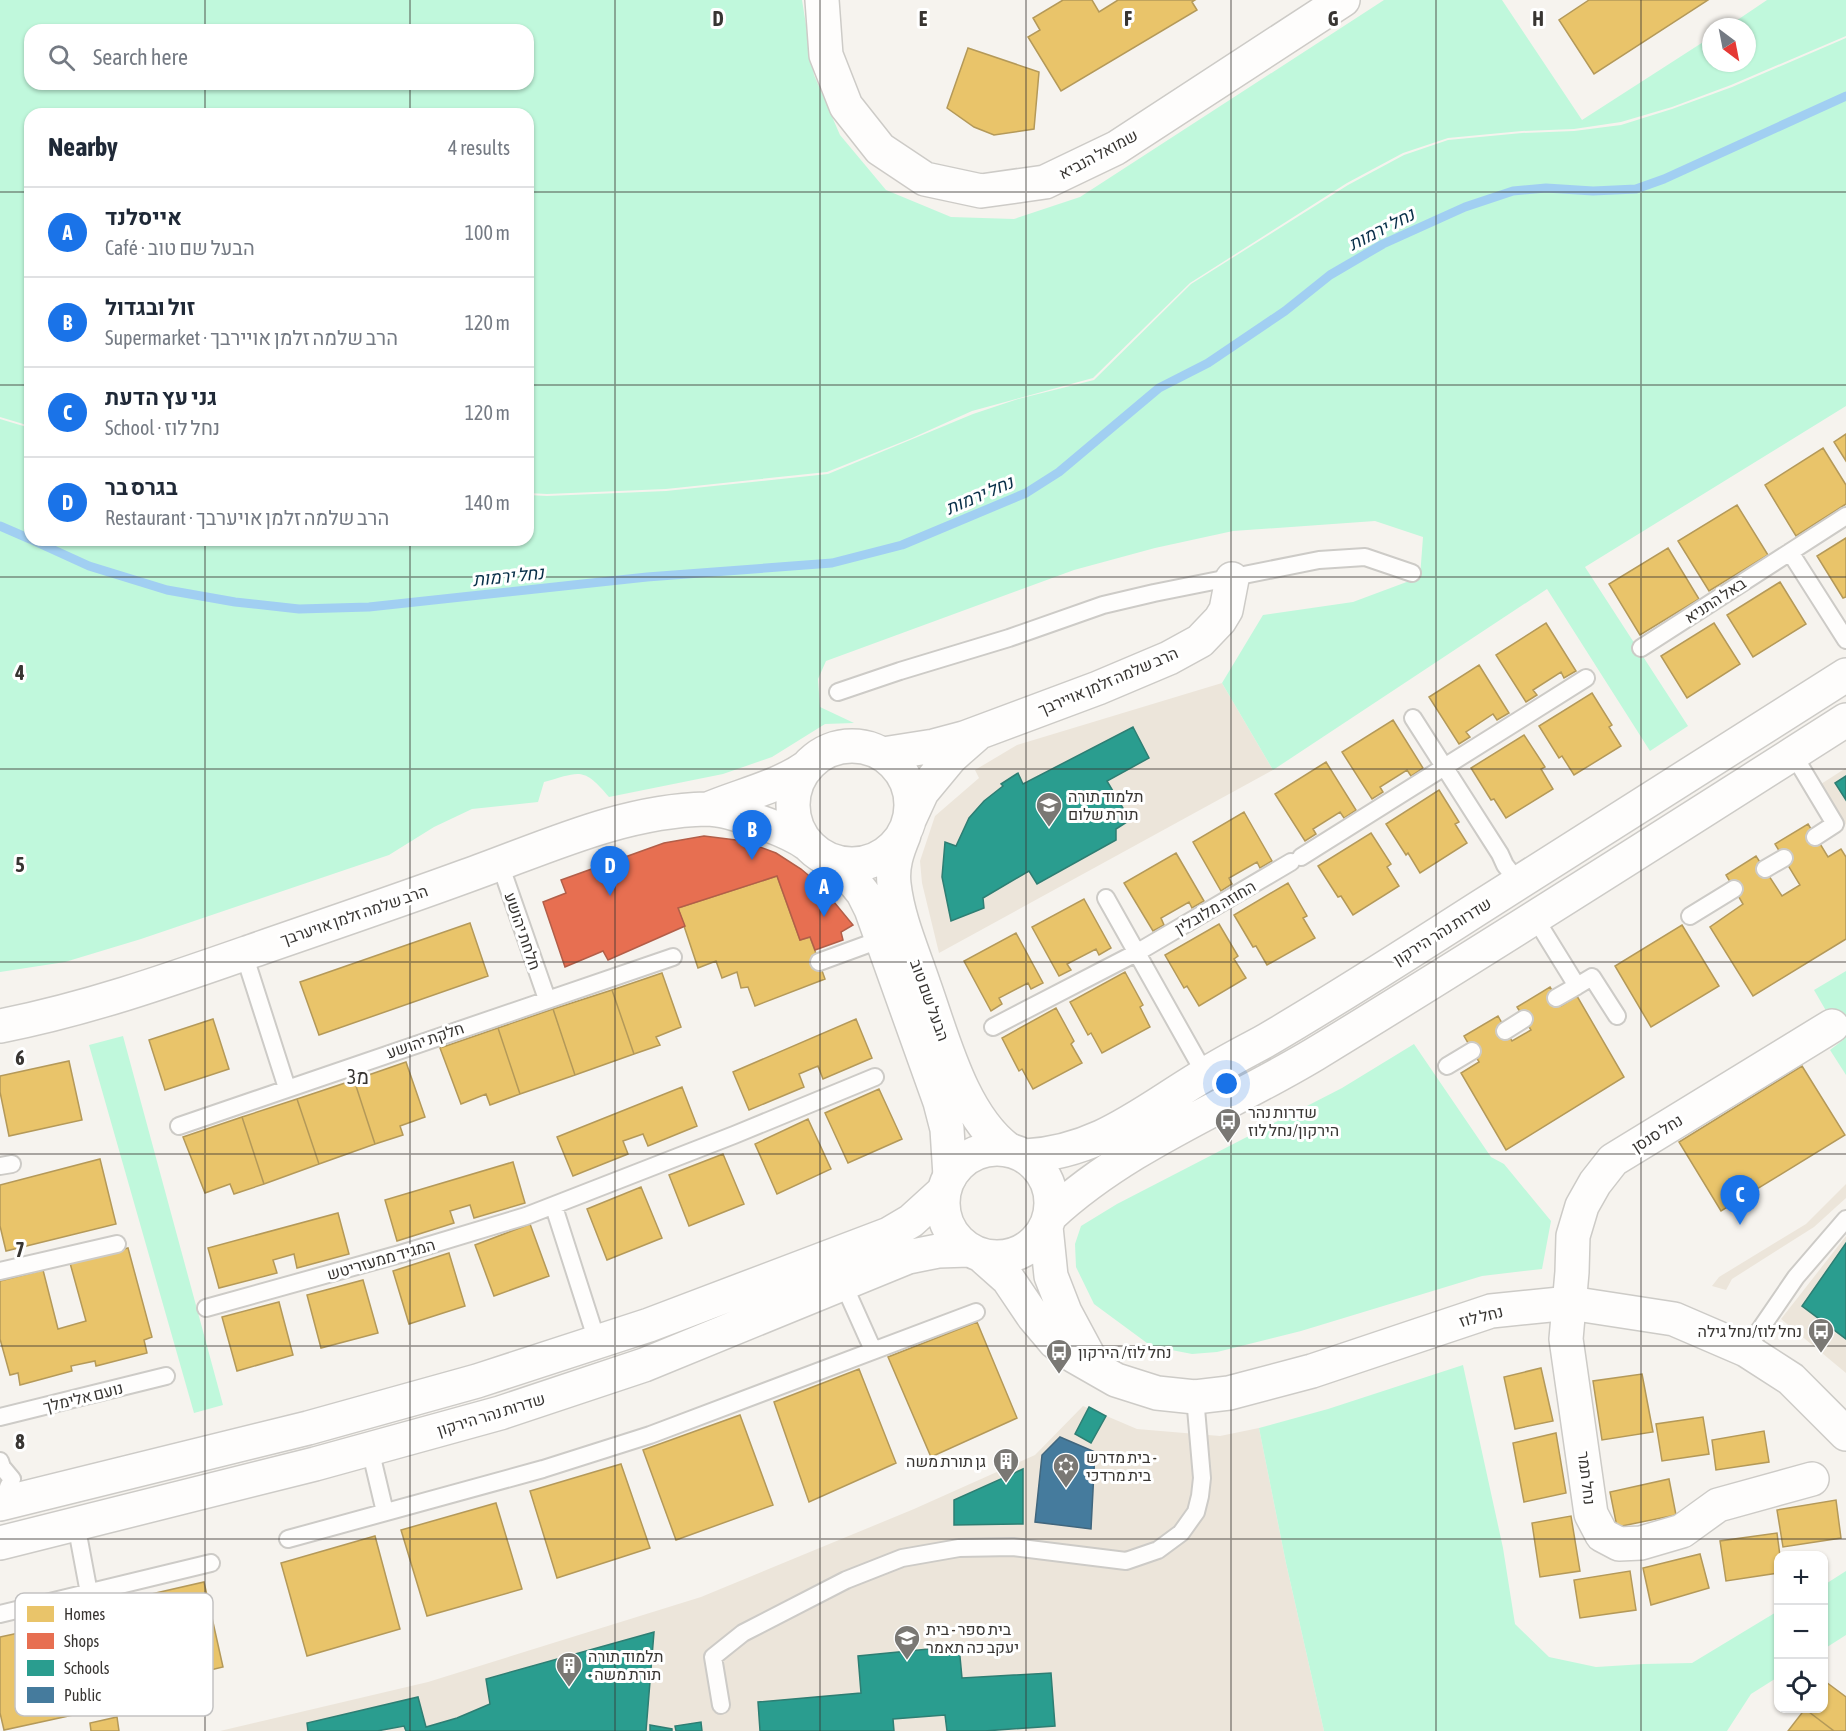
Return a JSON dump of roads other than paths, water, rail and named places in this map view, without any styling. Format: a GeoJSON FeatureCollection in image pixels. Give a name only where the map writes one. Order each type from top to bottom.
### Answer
{"type":"FeatureCollection","features":[{"type":"Feature","properties":{"kind":"street","name":"שמואל הנביא"},"geometry":{"type":"LineString","coordinates":[[822,0],[826,55],[846,106],[880,149],[925,179],[981,192],[1045,182],[1116,148],[1343,0]]}},
{"type":"Feature","properties":{"kind":"street","name":"הרב שלמה זלמן אויירבך"},"geometry":{"type":"LineString","coordinates":[[883,754],[934,746],[982,731],[1098,688],[1169,658],[1200,641],[1220,620],[1226,610],[1232,579]]}},
{"type":"Feature","properties":{"kind":"street","name":"שדרות נהר הירקון"},"geometry":{"type":"LineString","coordinates":[[1017,1153],[1048,1155],[1093,1142],[1132,1121],[1519,883],[1846,675]]}},
{"type":"Feature","properties":{"kind":"street"},"geometry":{"type":"LineString","coordinates":[[947,1183],[943,1208],[946,1225],[956,1240],[975,1253],[1001,1258],[1018,1254],[1033,1245],[1048,1222],[1084,1186],[1127,1158],[1284,1072],[1534,918],[1846,720]]}},
{"type":"Feature","properties":{"kind":"street","name":"הרב שלמה זלמן אויירבך"},"geometry":{"type":"LineString","coordinates":[[907,827],[922,792],[951,757],[982,731]]}},
{"type":"Feature","properties":{"kind":"street"},"geometry":{"type":"LineString","coordinates":[[848,746],[866,747],[883,754],[897,766],[907,782],[911,800],[907,827],[891,849],[875,860],[857,864],[839,863],[822,856],[795,835],[777,827],[708,809],[772,786],[798,773],[830,750],[848,746]]}},
{"type":"Feature","properties":{"kind":"street"},"geometry":{"type":"LineString","coordinates":[[807,844],[797,828],[793,810],[797,783],[808,766]]}},
{"type":"Feature","properties":{"kind":"street","name":"הרב שלמה זלמן אויערבך"},"geometry":{"type":"LineString","coordinates":[[0,1026],[161,984],[500,864],[575,835],[619,822],[665,813],[708,809]]}},
{"type":"Feature","properties":{"kind":"street","name":"הבעל שם טוב"},"geometry":{"type":"LineString","coordinates":[[907,827],[895,857],[894,872],[896,896],[903,925],[955,1071],[982,1121],[1001,1144],[1017,1153]]}},
{"type":"Feature","properties":{"kind":"street","name":"הבעל שם טוב"},"geometry":{"type":"LineString","coordinates":[[839,863],[863,893],[882,939],[940,1102],[947,1129],[947,1183]]}},
{"type":"Feature","properties":{"kind":"street","name":"נחל סנסן"},"geometry":{"type":"LineString","coordinates":[[1570,1303],[1573,1236],[1582,1206],[1595,1183],[1612,1161],[1832,1026]]}},
{"type":"Feature","properties":{"kind":"street"},"geometry":{"type":"LineString","coordinates":[[6,1502],[380,1409],[477,1381],[649,1325],[889,1233],[911,1221],[947,1183],[961,1163],[976,1153],[992,1149],[1017,1153],[1038,1167],[1048,1182],[1052,1199],[1048,1222],[1052,1276],[1065,1312],[1094,1367]]}},
{"type":"Feature","properties":{"kind":"street","name":"שדרות נהר הירקון"},"geometry":{"type":"LineString","coordinates":[[0,1543],[370,1449],[500,1413],[644,1365],[908,1257],[938,1251],[975,1253]]}},
{"type":"Feature","properties":{"kind":"street","name":"נחל לוז"},"geometry":{"type":"LineString","coordinates":[[975,1253],[1008,1279],[1033,1316],[1055,1342],[1116,1380],[1156,1393],[1195,1397],[1229,1393],[1282,1380],[1491,1311],[1570,1303],[1674,1319],[1746,1350],[1791,1379],[1846,1434]]}},
{"type":"Feature","properties":{"kind":"street","name":"נחל תמר"},"geometry":{"type":"LineString","coordinates":[[1570,1303],[1566,1339],[1591,1514],[1602,1535],[1619,1544],[1641,1543],[1682,1531],[1718,1505],[1812,1479]]}},
{"type":"Feature","properties":{"kind":"lane","name":"באל התניא"},"geometry":{"type":"LineString","coordinates":[[1641,648],[1846,516]]}},
{"type":"Feature","properties":{"kind":"lane"},"geometry":{"type":"LineString","coordinates":[[1790,552],[1846,640]]}},
{"type":"Feature","properties":{"kind":"lane"},"geometry":{"type":"LineString","coordinates":[[838,692],[900,670],[1009,638],[1103,605],[1154,593],[1319,560],[1365,557],[1412,573]]}},
{"type":"Feature","properties":{"kind":"lane","name":"החוזה מלובלין"},"geometry":{"type":"LineString","coordinates":[[993,1027],[1137,952],[1296,859],[1586,678]]}},
{"type":"Feature","properties":{"kind":"lane"},"geometry":{"type":"LineString","coordinates":[[1413,718],[1505,865],[1519,883]]}},
{"type":"Feature","properties":{"kind":"lane"},"geometry":{"type":"LineString","coordinates":[[1792,754],[1835,824],[1815,837]]}},
{"type":"Feature","properties":{"kind":"lane"},"geometry":{"type":"LineString","coordinates":[[1765,869],[1784,858]]}},
{"type":"Feature","properties":{"kind":"lane","name":"חלחת יהושע"},"geometry":{"type":"LineString","coordinates":[[500,864],[547,999]]}},
{"type":"Feature","properties":{"kind":"lane"},"geometry":{"type":"LineString","coordinates":[[1690,916],[1734,889]]}},
{"type":"Feature","properties":{"kind":"lane"},"geometry":{"type":"LineString","coordinates":[[1106,898],[1205,1074]]}},
{"type":"Feature","properties":{"kind":"lane"},"geometry":{"type":"LineString","coordinates":[[1534,918],[1577,986]]}},
{"type":"Feature","properties":{"kind":"lane"},"geometry":{"type":"LineString","coordinates":[[819,962],[882,939]]}},
{"type":"Feature","properties":{"kind":"lane"},"geometry":{"type":"LineString","coordinates":[[244,954],[287,1088]]}},
{"type":"Feature","properties":{"kind":"lane","name":"חלקת יהושע"},"geometry":{"type":"LineString","coordinates":[[179,1126],[672,957]]}},
{"type":"Feature","properties":{"kind":"lane"},"geometry":{"type":"LineString","coordinates":[[1556,998],[1592,977],[1617,1016]]}},
{"type":"Feature","properties":{"kind":"lane"},"geometry":{"type":"LineString","coordinates":[[1505,1030],[1524,1019]]}},
{"type":"Feature","properties":{"kind":"lane"},"geometry":{"type":"LineString","coordinates":[[1447,1066],[1472,1051]]}},
{"type":"Feature","properties":{"kind":"lane","name":"המגיד ממעזריטש"},"geometry":{"type":"LineString","coordinates":[[206,1308],[400,1254],[554,1206],[874,1077]]}},
{"type":"Feature","properties":{"kind":"lane"},"geometry":{"type":"LineString","coordinates":[[554,1206],[597,1341]]}},
{"type":"Feature","properties":{"kind":"lane"},"geometry":{"type":"LineString","coordinates":[[1746,1350],[1796,1277],[1846,1219]]}},
{"type":"Feature","properties":{"kind":"lane"},"geometry":{"type":"LineString","coordinates":[[0,1271],[117,1244]]}},
{"type":"Feature","properties":{"kind":"lane"},"geometry":{"type":"LineString","coordinates":[[843,1282],[873,1350]]}},
{"type":"Feature","properties":{"kind":"lane"},"geometry":{"type":"LineString","coordinates":[[288,1539],[543,1469],[650,1435],[976,1312]]}},
{"type":"Feature","properties":{"kind":"lane","name":"נועם אלימלך"},"geometry":{"type":"LineString","coordinates":[[0,1417],[166,1376]]}},
{"type":"Feature","properties":{"kind":"lane"},"geometry":{"type":"LineString","coordinates":[[721,1706],[713,1656],[743,1633],[846,1580],[902,1558],[959,1548],[1013,1547],[1126,1561],[1158,1550],[1180,1533],[1196,1512],[1200,1496],[1202,1478],[1195,1397]]}},
{"type":"Feature","properties":{"kind":"lane"},"geometry":{"type":"LineString","coordinates":[[370,1449],[386,1512]]}},
{"type":"Feature","properties":{"kind":"lane"},"geometry":{"type":"LineString","coordinates":[[0,1461],[12,1479],[8,1487],[6,1502]]}},
{"type":"Feature","properties":{"kind":"lane"},"geometry":{"type":"LineString","coordinates":[[76,1524],[89,1593],[211,1563]]}},
{"type":"Feature","properties":{"kind":"lane"},"geometry":{"type":"LineString","coordinates":[[0,1614],[15,1610]]}},
{"type":"Feature","properties":{"kind":"waterway","name":"נחל ירמות"},"geometry":{"type":"LineString","coordinates":[[45,546],[89,566],[167,590],[235,602],[299,609],[369,607],[647,577],[832,563],[902,545],[1026,493],[1059,472],[1159,388],[1208,363],[1285,311],[1330,275],[1383,244],[1465,207],[1513,191],[1546,188],[1593,191],[1636,189],[1664,179],[1846,96]]}},
{"type":"Feature","properties":{"kind":"waterway","name":"נחל ירמות"},"geometry":{"type":"LineString","coordinates":[[0,526],[24,536]]}},
{"type":"Feature","properties":{"kind":"place","name":"תלמוד תורה תורת שלום"},"geometry":{"type":"Point","coordinates":[1049,828]}},
{"type":"Feature","properties":{"kind":"place","name":"זול ובגדול"},"geometry":{"type":"Point","coordinates":[752,860]}},
{"type":"Feature","properties":{"kind":"place","name":"בגרס בר"},"geometry":{"type":"Point","coordinates":[610,896]}},
{"type":"Feature","properties":{"kind":"place","name":"אייסלנד"},"geometry":{"type":"Point","coordinates":[824,917]}},
{"type":"Feature","properties":{"kind":"place","name":"שדרות נהר הירקון/נחל לוז"},"geometry":{"type":"Point","coordinates":[1228,1144]}},
{"type":"Feature","properties":{"kind":"place","name":"גני עץ הדעת"},"geometry":{"type":"Point","coordinates":[1740,1225]}},
{"type":"Feature","properties":{"kind":"place","name":"נחל לוז/נחל גילה"},"geometry":{"type":"Point","coordinates":[1821,1354]}},
{"type":"Feature","properties":{"kind":"place","name":"נחל לוז/ הירקון"},"geometry":{"type":"Point","coordinates":[1059,1375]}},
{"type":"Feature","properties":{"kind":"place","name":"גן תורת משה"},"geometry":{"type":"Point","coordinates":[1006,1484]}},
{"type":"Feature","properties":{"kind":"place","name":"בית מדרש - בית מרדכי"},"geometry":{"type":"Point","coordinates":[1066,1489]}},
{"type":"Feature","properties":{"kind":"place","name":"בית ספר - בית יעקב כה תאמר"},"geometry":{"type":"Point","coordinates":[907,1661]}},
{"type":"Feature","properties":{"kind":"place","name":"תלמוד תורה - תורת משה"},"geometry":{"type":"Point","coordinates":[569,1688]}},
{"type":"Feature","properties":{"kind":"district","name":"מ3"},"geometry":{"type":"Point","coordinates":[358,1076]}}]}
